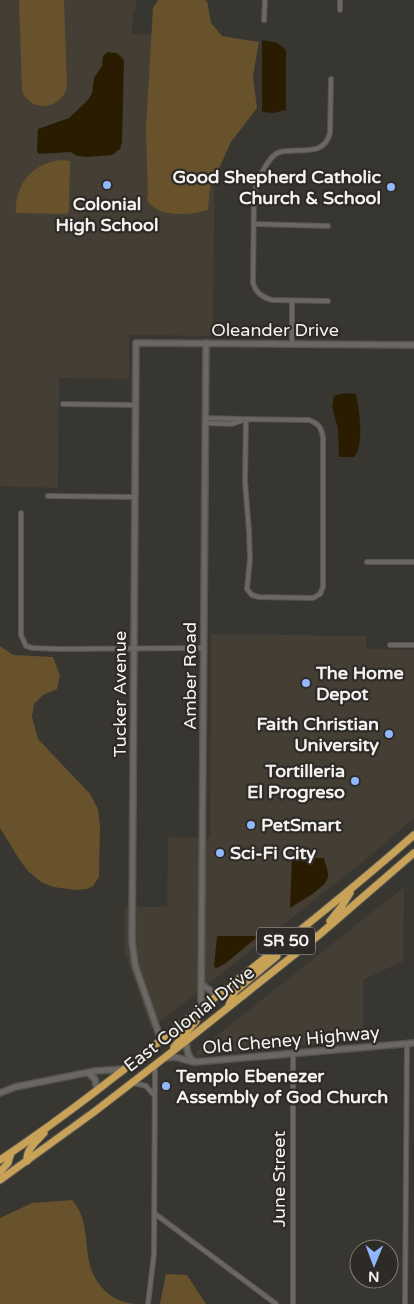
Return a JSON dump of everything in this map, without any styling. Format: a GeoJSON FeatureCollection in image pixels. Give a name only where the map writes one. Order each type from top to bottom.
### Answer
{"type":"FeatureCollection","features":[{"type":"Feature","properties":{"kind":"highway","name":"East Colonial Drive"},"geometry":{"type":"LineString","coordinates":[[0,1160],[97,1091],[352,890],[414,836]]}},
{"type":"Feature","properties":{"kind":"highway","name":"East Colonial Drive"},"geometry":{"type":"LineString","coordinates":[[0,1180],[155,1066],[319,935],[414,853]]}},
{"type":"Feature","properties":{"kind":"highway"},"geometry":{"type":"LineString","coordinates":[[394,871],[414,859]]}},
{"type":"Feature","properties":{"kind":"highway"},"geometry":{"type":"LineString","coordinates":[[319,935],[352,890]]}},
{"type":"Feature","properties":{"kind":"highway"},"geometry":{"type":"LineString","coordinates":[[228,1007],[235,991],[277,956],[277,949]]}},
{"type":"Feature","properties":{"kind":"highway"},"geometry":{"type":"LineString","coordinates":[[163,1059],[196,1021],[201,1009]]}},
{"type":"Feature","properties":{"kind":"highway"},"geometry":{"type":"LineString","coordinates":[[27,1162],[26,1155],[29,1149],[55,1122]]}},
{"type":"Feature","properties":{"kind":"highway"},"geometry":{"type":"LineString","coordinates":[[0,1172],[8,1163],[11,1153]]}},
{"type":"Feature","properties":{"kind":"street"},"geometry":{"type":"LineString","coordinates":[[264,20],[265,0]]}},
{"type":"Feature","properties":{"kind":"street"},"geometry":{"type":"LineString","coordinates":[[340,0],[340,10]]}},
{"type":"Feature","properties":{"kind":"street"},"geometry":{"type":"LineString","coordinates":[[328,301],[272,300],[264,298],[256,291],[253,283],[254,194],[256,183],[273,156],[280,152],[312,150],[328,141],[330,133],[330,79]]}},
{"type":"Feature","properties":{"kind":"street"},"geometry":{"type":"LineString","coordinates":[[254,224],[328,226]]}},
{"type":"Feature","properties":{"kind":"street"},"geometry":{"type":"LineString","coordinates":[[292,301],[292,344]]}},
{"type":"Feature","properties":{"kind":"street","name":"Oleander Drive"},"geometry":{"type":"LineString","coordinates":[[136,343],[414,345]]}},
{"type":"Feature","properties":{"kind":"street","name":"Tucker Avenue"},"geometry":{"type":"LineString","coordinates":[[136,343],[132,941],[135,965],[162,1040]]}},
{"type":"Feature","properties":{"kind":"street","name":"Amber Road"},"geometry":{"type":"LineString","coordinates":[[201,1009],[206,343]]}},
{"type":"Feature","properties":{"kind":"street"},"geometry":{"type":"LineString","coordinates":[[63,404],[136,404]]}},
{"type":"Feature","properties":{"kind":"street"},"geometry":{"type":"LineString","coordinates":[[206,421],[246,419],[309,420],[317,423],[321,428],[323,437],[323,587],[320,594],[313,598],[259,596],[252,594],[247,589],[250,550],[245,482],[246,419]]}},
{"type":"Feature","properties":{"kind":"street"},"geometry":{"type":"LineString","coordinates":[[48,496],[135,497]]}},
{"type":"Feature","properties":{"kind":"street"},"geometry":{"type":"LineString","coordinates":[[21,513],[21,635],[26,646],[33,648],[204,648]]}},
{"type":"Feature","properties":{"kind":"street"},"geometry":{"type":"LineString","coordinates":[[367,562],[414,562]]}},
{"type":"Feature","properties":{"kind":"street"},"geometry":{"type":"LineString","coordinates":[[390,645],[414,646]]}},
{"type":"Feature","properties":{"kind":"street"},"geometry":{"type":"LineString","coordinates":[[201,984],[211,992],[219,994]]}},
{"type":"Feature","properties":{"kind":"street","name":"Old Cheney Highway"},"geometry":{"type":"LineString","coordinates":[[186,1041],[190,1059],[195,1062],[414,1043]]}},
{"type":"Feature","properties":{"kind":"street"},"geometry":{"type":"LineString","coordinates":[[405,1304],[406,1044]]}},
{"type":"Feature","properties":{"kind":"street","name":"June Street"},"geometry":{"type":"LineString","coordinates":[[293,1053],[293,1304]]}},
{"type":"Feature","properties":{"kind":"street"},"geometry":{"type":"LineString","coordinates":[[163,1059],[175,1056],[195,1062]]}},
{"type":"Feature","properties":{"kind":"street"},"geometry":{"type":"LineString","coordinates":[[148,1304],[154,1254],[155,1066]]}},
{"type":"Feature","properties":{"kind":"street"},"geometry":{"type":"LineString","coordinates":[[0,1093],[15,1087],[87,1073],[125,1068]]}},
{"type":"Feature","properties":{"kind":"street"},"geometry":{"type":"LineString","coordinates":[[87,1073],[95,1079],[97,1091]]}},
{"type":"Feature","properties":{"kind":"street"},"geometry":{"type":"LineString","coordinates":[[133,1083],[151,1089],[154,1096]]}},
{"type":"Feature","properties":{"kind":"street"},"geometry":{"type":"LineString","coordinates":[[154,1213],[276,1304]]}},
{"type":"Feature","properties":{"kind":"shaded area","name":"Colonial High School"},"geometry":{"type":"Polygon","coordinates":[[[0,0],[136,0],[136,11],[133,11],[132,34],[216,35],[213,336],[129,335],[129,379],[59,378],[58,488],[0,486],[0,0]]]}},
{"type":"Feature","properties":{"kind":"shaded area"},"geometry":{"type":"Polygon","coordinates":[[[19,0],[64,0],[67,87],[64,95],[59,100],[46,106],[32,103],[22,91],[19,0]]]}},
{"type":"Feature","properties":{"kind":"shaded area"},"geometry":{"type":"Polygon","coordinates":[[[158,0],[207,1],[211,23],[222,36],[259,42],[253,76],[257,108],[231,142],[210,188],[208,210],[201,212],[184,214],[166,213],[158,210],[147,199],[146,128],[153,8],[158,0]]]}},
{"type":"Feature","properties":{"kind":"shaded area"},"geometry":{"type":"Polygon","coordinates":[[[262,40],[277,43],[286,50],[286,110],[273,113],[262,112],[262,40]]]}},
{"type":"Feature","properties":{"kind":"shaded area"},"geometry":{"type":"Polygon","coordinates":[[[108,52],[117,53],[124,60],[122,142],[120,149],[112,155],[86,157],[77,156],[71,152],[39,154],[37,151],[38,129],[69,118],[88,100],[92,93],[94,78],[102,66],[103,56],[108,52]]]}},
{"type":"Feature","properties":{"kind":"shaded area"},"geometry":{"type":"Polygon","coordinates":[[[62,160],[70,161],[69,211],[66,214],[16,213],[18,193],[27,177],[42,165],[62,160]]]}},
{"type":"Feature","properties":{"kind":"shaded area"},"geometry":{"type":"Polygon","coordinates":[[[345,393],[356,394],[358,408],[360,436],[354,457],[339,457],[338,429],[332,406],[334,396],[345,393]]]}},
{"type":"Feature","properties":{"kind":"shaded area"},"geometry":{"type":"Polygon","coordinates":[[[211,634],[366,636],[366,649],[414,650],[414,818],[364,861],[151,1029],[125,953],[125,907],[167,907],[168,837],[210,838],[211,634]]]}},
{"type":"Feature","properties":{"kind":"shaded area"},"geometry":{"type":"Polygon","coordinates":[[[0,646],[13,655],[53,657],[60,676],[57,689],[43,695],[34,704],[32,717],[38,739],[90,794],[98,809],[100,825],[99,877],[93,886],[87,889],[76,890],[53,887],[41,882],[28,871],[0,828],[0,646]]]}},
{"type":"Feature","properties":{"kind":"shaded area"},"geometry":{"type":"Polygon","coordinates":[[[292,858],[324,858],[328,877],[322,886],[290,908],[292,858]]]}},
{"type":"Feature","properties":{"kind":"shaded area"},"geometry":{"type":"Polygon","coordinates":[[[404,887],[403,961],[363,980],[363,1040],[197,1055],[196,1052],[404,887]]]}},
{"type":"Feature","properties":{"kind":"shaded area"},"geometry":{"type":"Polygon","coordinates":[[[217,936],[255,936],[256,938],[226,963],[217,968],[214,967],[217,936]]]}},
{"type":"Feature","properties":{"kind":"shaded area"},"geometry":{"type":"Polygon","coordinates":[[[72,1200],[79,1209],[83,1219],[89,1263],[99,1284],[115,1298],[135,1304],[0,1304],[0,1218],[32,1203],[72,1200]]]}},
{"type":"Feature","properties":{"kind":"shaded area"},"geometry":{"type":"Polygon","coordinates":[[[166,1274],[187,1275],[206,1304],[160,1304],[166,1274]]]}},
{"type":"Feature","properties":{"kind":"place","name":"Colonial High School"},"geometry":{"type":"Point","coordinates":[107,185]}},
{"type":"Feature","properties":{"kind":"place","name":"Good Shepherd Catholic Church & School"},"geometry":{"type":"Point","coordinates":[391,187]}},
{"type":"Feature","properties":{"kind":"place","name":"The Home Depot"},"geometry":{"type":"Point","coordinates":[306,683]}},
{"type":"Feature","properties":{"kind":"place","name":"Faith Christian University"},"geometry":{"type":"Point","coordinates":[389,734]}},
{"type":"Feature","properties":{"kind":"place","name":"Tortilleria El Progreso"},"geometry":{"type":"Point","coordinates":[355,781]}},
{"type":"Feature","properties":{"kind":"place","name":"PetSmart"},"geometry":{"type":"Point","coordinates":[251,825]}},
{"type":"Feature","properties":{"kind":"place","name":"Sci-Fi City"},"geometry":{"type":"Point","coordinates":[220,853]}},
{"type":"Feature","properties":{"kind":"place","name":"Templo Ebenezer Assembly of God Church"},"geometry":{"type":"Point","coordinates":[166,1086]}}]}
